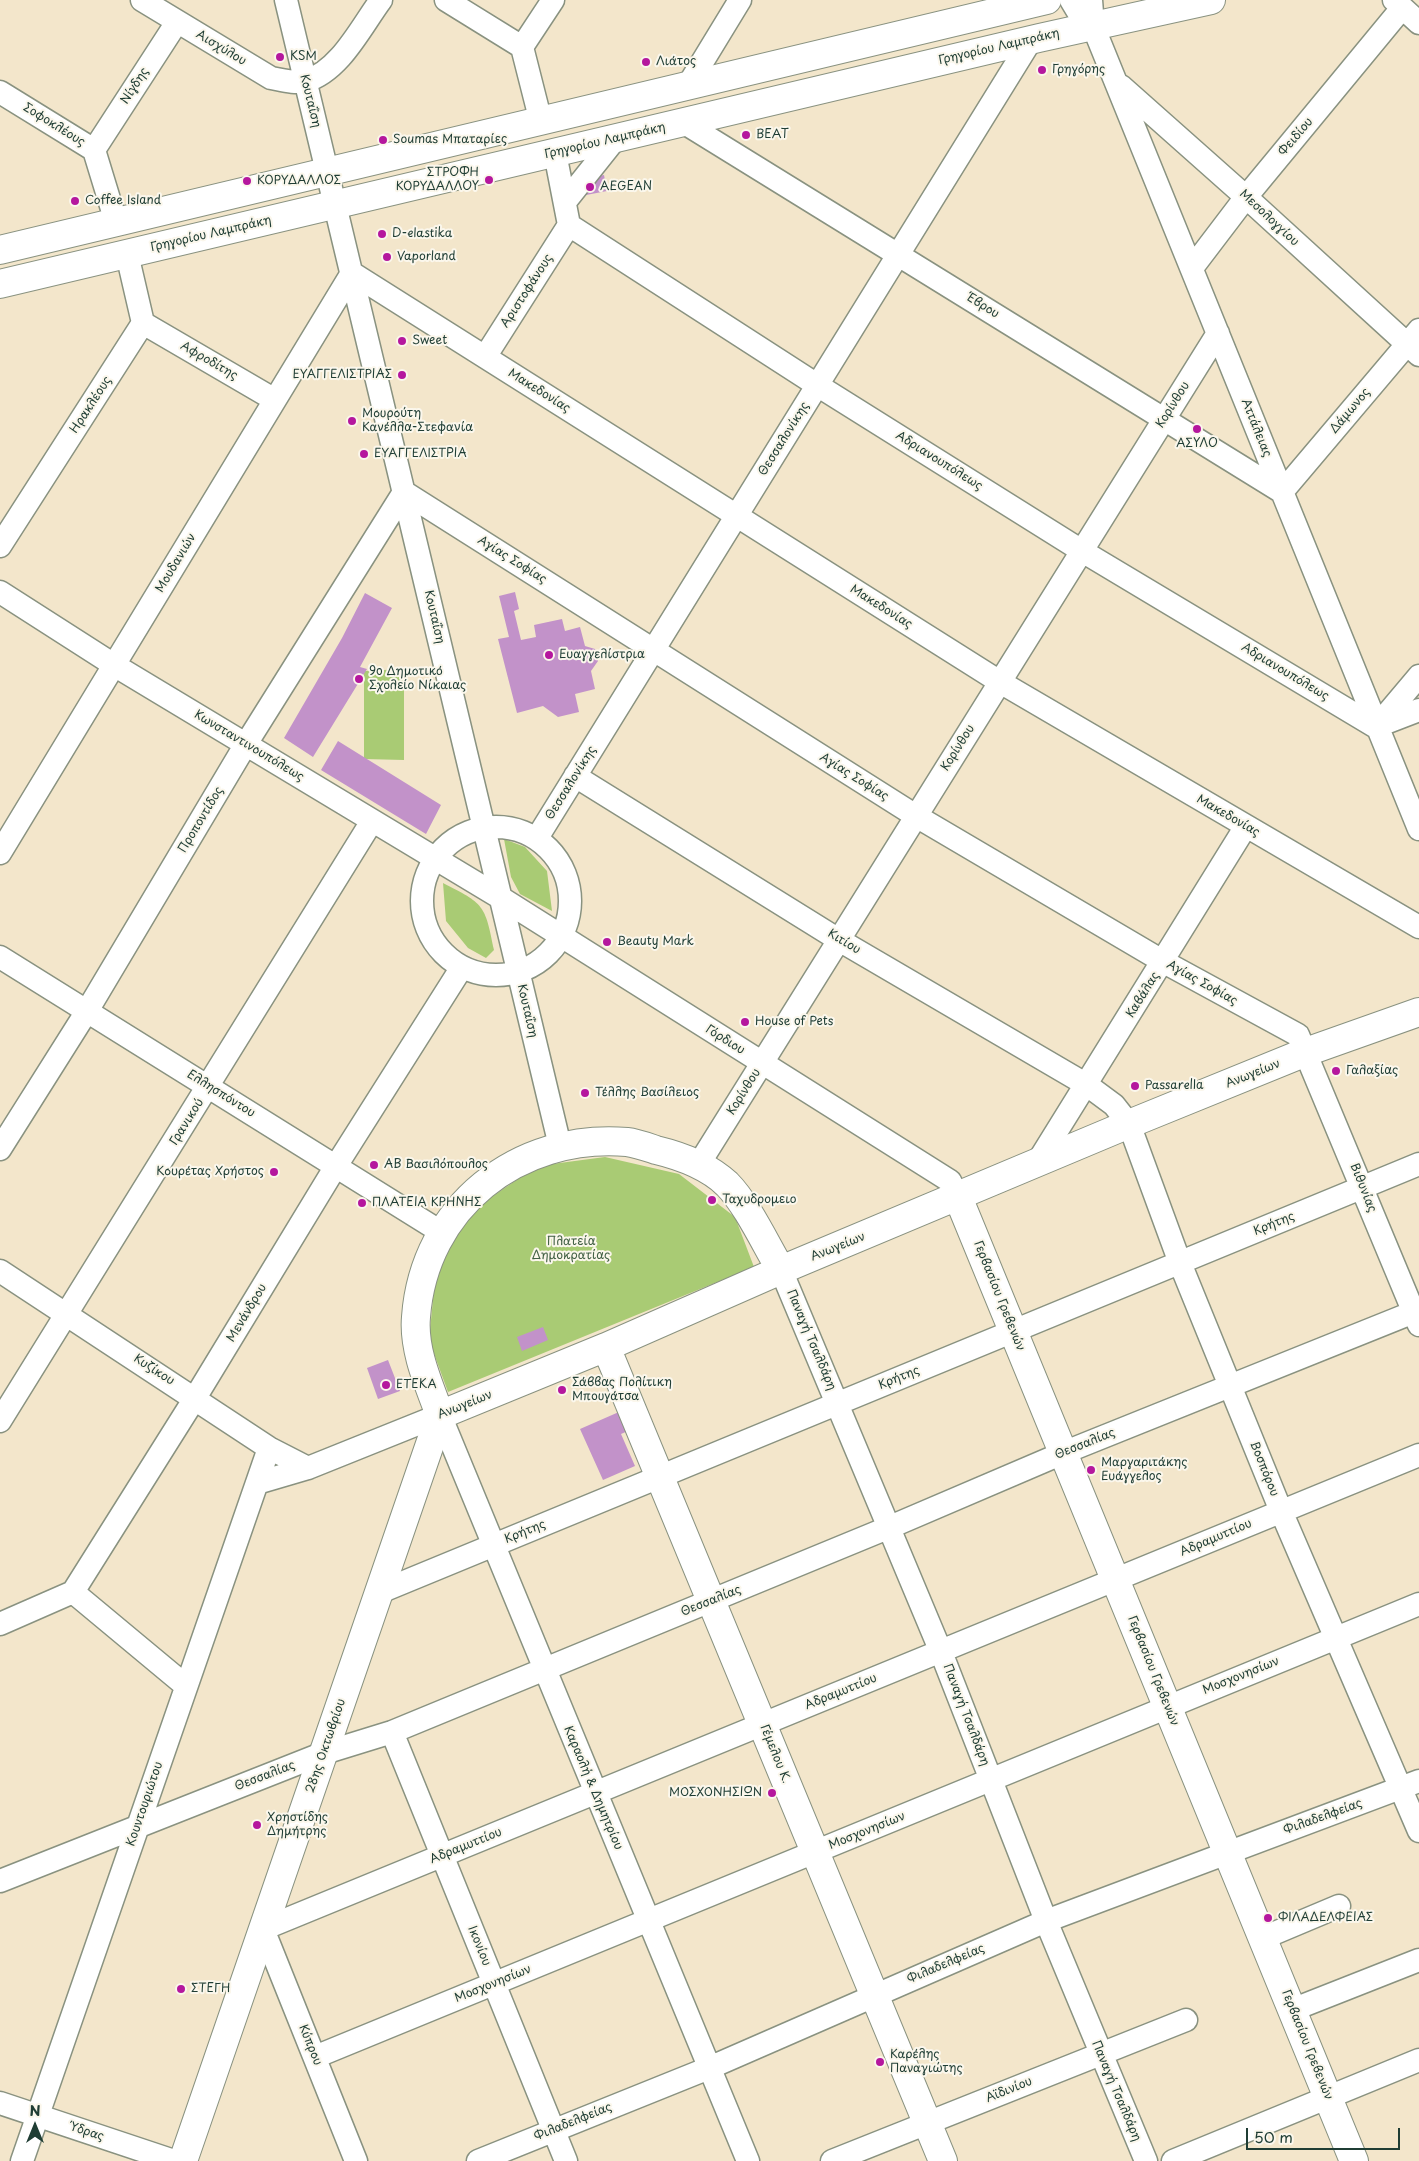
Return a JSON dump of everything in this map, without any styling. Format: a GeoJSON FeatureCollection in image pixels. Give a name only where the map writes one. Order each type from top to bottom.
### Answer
{"type":"FeatureCollection","features":[{"type":"Feature","properties":{"kind":"main road","name":"Γρηγορίου Λαμπράκη"},"geometry":{"type":"LineString","coordinates":[[0,284],[1031,40],[1092,13],[1211,0]]}},
{"type":"Feature","properties":{"kind":"main road"},"geometry":{"type":"LineString","coordinates":[[0,250],[687,87],[1027,2]]}},
{"type":"Feature","properties":{"kind":"main road","name":"Ανωγείων"},"geometry":{"type":"LineString","coordinates":[[440,1415],[606,1347],[781,1270],[954,1189],[1037,1163],[1122,1114],[1419,1012]]}},
{"type":"Feature","properties":{"kind":"main road"},"geometry":{"type":"LineString","coordinates":[[440,1415],[421,1361],[416,1317],[423,1277],[441,1232],[468,1198],[496,1174],[522,1159],[560,1146],[628,1142],[699,1164],[727,1184],[750,1216],[781,1270]]}},
{"type":"Feature","properties":{"kind":"main road","name":"Γερβασίου Γρεβενών"},"geometry":{"type":"LineString","coordinates":[[954,1189],[1354,2161]]}},
{"type":"Feature","properties":{"kind":"main road","name":"Γέμελου Κ."},"geometry":{"type":"LineString","coordinates":[[606,1347],[942,2161]]}},
{"type":"Feature","properties":{"kind":"main road","name":"28ης Οκτωβρίου"},"geometry":{"type":"LineString","coordinates":[[183,2161],[440,1415]]}},
{"type":"Feature","properties":{"kind":"street","name":"Αισχύλου"},"geometry":{"type":"LineString","coordinates":[[142,0],[271,78],[305,81]]}},
{"type":"Feature","properties":{"kind":"street","name":"Κουταΐση"},"geometry":{"type":"LineString","coordinates":[[286,0],[560,1146]]}},
{"type":"Feature","properties":{"kind":"street"},"geometry":{"type":"LineString","coordinates":[[305,81],[324,71],[338,59],[381,0]]}},
{"type":"Feature","properties":{"kind":"street"},"geometry":{"type":"LineString","coordinates":[[446,0],[522,47],[541,122]]}},
{"type":"Feature","properties":{"kind":"street"},"geometry":{"type":"LineString","coordinates":[[522,47],[553,0]]}},
{"type":"Feature","properties":{"kind":"street"},"geometry":{"type":"LineString","coordinates":[[687,87],[740,0]]}},
{"type":"Feature","properties":{"kind":"street","name":"Αττάλειας"},"geometry":{"type":"LineString","coordinates":[[1071,0],[1083,20],[1092,13],[1117,83],[1376,727],[1419,829]]}},
{"type":"Feature","properties":{"kind":"street"},"geometry":{"type":"LineString","coordinates":[[1398,4],[1419,23]]}},
{"type":"Feature","properties":{"kind":"street","name":"Φειδίου"},"geometry":{"type":"LineString","coordinates":[[1192,268],[1398,4]]}},
{"type":"Feature","properties":{"kind":"street","name":"Νίγδης"},"geometry":{"type":"LineString","coordinates":[[94,150],[177,22]]}},
{"type":"Feature","properties":{"kind":"street","name":"Θεσσαλονίκης"},"geometry":{"type":"LineString","coordinates":[[537,838],[1031,40]]}},
{"type":"Feature","properties":{"kind":"street","name":"Μεσολογγίου"},"geometry":{"type":"LineString","coordinates":[[1117,83],[1415,343]]}},
{"type":"Feature","properties":{"kind":"street","name":"Σοφοκλέους"},"geometry":{"type":"LineString","coordinates":[[0,92],[94,150],[116,222]]}},
{"type":"Feature","properties":{"kind":"street","name":"Έβρου"},"geometry":{"type":"LineString","coordinates":[[683,122],[1282,492]]}},
{"type":"Feature","properties":{"kind":"street"},"geometry":{"type":"LineString","coordinates":[[565,202],[616,138]]}},
{"type":"Feature","properties":{"kind":"street"},"geometry":{"type":"LineString","coordinates":[[555,153],[569,224]]}},
{"type":"Feature","properties":{"kind":"street","name":"Αριστοφάνους"},"geometry":{"type":"LineString","coordinates":[[485,357],[569,224]]}},
{"type":"Feature","properties":{"kind":"street","name":"Αδριανουπόλεως"},"geometry":{"type":"LineString","coordinates":[[569,224],[818,385],[1082,550],[1376,727]]}},
{"type":"Feature","properties":{"kind":"street"},"geometry":{"type":"LineString","coordinates":[[127,254],[143,323]]}},
{"type":"Feature","properties":{"kind":"street","name":"Μακεδονίας"},"geometry":{"type":"LineString","coordinates":[[352,273],[1000,682],[1419,926]]}},
{"type":"Feature","properties":{"kind":"street","name":"Μουδανιών"},"geometry":{"type":"LineString","coordinates":[[0,853],[352,273]]}},
{"type":"Feature","properties":{"kind":"street","name":"Αφροδίτης"},"geometry":{"type":"LineString","coordinates":[[143,323],[275,400]]}},
{"type":"Feature","properties":{"kind":"street","name":"Ηρακλέους"},"geometry":{"type":"LineString","coordinates":[[0,546],[143,323]]}},
{"type":"Feature","properties":{"kind":"street","name":"Κορίνθου"},"geometry":{"type":"LineString","coordinates":[[699,1164],[1218,333]]}},
{"type":"Feature","properties":{"kind":"street","name":"Δάμωνος"},"geometry":{"type":"LineString","coordinates":[[1282,492],[1415,343]]}},
{"type":"Feature","properties":{"kind":"street","name":"Αγίας Σοφίας"},"geometry":{"type":"LineString","coordinates":[[404,492],[916,816],[1164,962],[1298,1035],[1306,1052]]}},
{"type":"Feature","properties":{"kind":"street","name":"Προποντίδος"},"geometry":{"type":"LineString","coordinates":[[0,1149],[87,1011],[246,744],[404,492]]}},
{"type":"Feature","properties":{"kind":"street","name":"Κωνσταντινουπόλεως"},"geometry":{"type":"LineString","coordinates":[[0,592],[114,665],[501,898]]}},
{"type":"Feature","properties":{"kind":"street"},"geometry":{"type":"LineString","coordinates":[[1376,727],[1419,676]]}},
{"type":"Feature","properties":{"kind":"street"},"geometry":{"type":"LineString","coordinates":[[1376,727],[1419,710]]}},
{"type":"Feature","properties":{"kind":"street","name":"Κιτίου"},"geometry":{"type":"LineString","coordinates":[[575,776],[839,940],[1087,1085],[1122,1114]]}},
{"type":"Feature","properties":{"kind":"street","name":"Γρανικού"},"geometry":{"type":"LineString","coordinates":[[0,1421],[209,1087],[372,821]]}},
{"type":"Feature","properties":{"kind":"street"},"geometry":{"type":"LineString","coordinates":[[483,826],[511,828],[537,838],[560,861],[571,891],[569,919],[562,937],[542,961],[518,973],[490,975],[462,967],[434,941],[423,917],[424,882],[433,858],[453,840],[483,826]]}},
{"type":"Feature","properties":{"kind":"street","name":"Καβάλας"},"geometry":{"type":"LineString","coordinates":[[1037,1163],[1164,962],[1246,826]]}},
{"type":"Feature","properties":{"kind":"street","name":"Γόρδιου"},"geometry":{"type":"LineString","coordinates":[[501,898],[762,1063],[954,1189]]}},
{"type":"Feature","properties":{"kind":"street","name":"Ελλησπόντου"},"geometry":{"type":"LineString","coordinates":[[0,957],[441,1232]]}},
{"type":"Feature","properties":{"kind":"street","name":"Μενάνδρου"},"geometry":{"type":"LineString","coordinates":[[74,1592],[336,1166],[462,967]]}},
{"type":"Feature","properties":{"kind":"street","name":"Βιθυνίας"},"geometry":{"type":"LineString","coordinates":[[1306,1052],[1417,1316]]}},
{"type":"Feature","properties":{"kind":"street","name":"Βοσπόρου"},"geometry":{"type":"LineString","coordinates":[[1122,1114],[1180,1263],[1334,1638],[1410,1784],[1419,1831]]}},
{"type":"Feature","properties":{"kind":"street","name":"Κρήτης"},"geometry":{"type":"LineString","coordinates":[[380,1592],[1419,1164]]}},
{"type":"Feature","properties":{"kind":"street","name":"Παναγή Τσαλδάρη"},"geometry":{"type":"LineString","coordinates":[[781,1270],[890,1527],[1046,1921],[1146,2161]]}},
{"type":"Feature","properties":{"kind":"street","name":"Κυζίκου"},"geometry":{"type":"LineString","coordinates":[[0,1272],[68,1314],[269,1448],[308,1468]]}},
{"type":"Feature","properties":{"kind":"street","name":"Θεσσαλίας"},"geometry":{"type":"LineString","coordinates":[[0,1882],[138,1825],[324,1753],[392,1732],[890,1527],[1063,1453],[1230,1386],[1417,1316]]}},
{"type":"Feature","properties":{"kind":"street","name":"Ανωγείων"},"geometry":{"type":"LineString","coordinates":[[257,1483],[308,1468],[440,1415]]}},
{"type":"Feature","properties":{"kind":"street","name":"Καραολή & Δημητρίου"},"geometry":{"type":"LineString","coordinates":[[440,1415],[492,1545],[748,2161]]}},
{"type":"Feature","properties":{"kind":"street","name":"Κουντουριώτου"},"geometry":{"type":"LineString","coordinates":[[22,2161],[269,1448]]}},
{"type":"Feature","properties":{"kind":"street","name":"Αδραμυττίου"},"geometry":{"type":"LineString","coordinates":[[263,1928],[941,1652],[1281,1510],[1419,1456]]}},
{"type":"Feature","properties":{"kind":"street"},"geometry":{"type":"LineString","coordinates":[[0,1624],[74,1592],[186,1686]]}},
{"type":"Feature","properties":{"kind":"street","name":"Μοσχονησίων"},"geometry":{"type":"LineString","coordinates":[[315,2057],[1419,1604]]}},
{"type":"Feature","properties":{"kind":"street","name":"Ικονίου"},"geometry":{"type":"LineString","coordinates":[[392,1732],[566,2161]]}},
{"type":"Feature","properties":{"kind":"street","name":"Φιλαδελφείας"},"geometry":{"type":"LineString","coordinates":[[478,2161],[709,2068],[1046,1921],[1410,1784]]}},
{"type":"Feature","properties":{"kind":"street"},"geometry":{"type":"LineString","coordinates":[[1263,1938],[1339,1906]]}},
{"type":"Feature","properties":{"kind":"street","name":"Κύπρου"},"geometry":{"type":"LineString","coordinates":[[263,1928],[356,2161]]}},
{"type":"Feature","properties":{"kind":"street"},"geometry":{"type":"LineString","coordinates":[[1292,2010],[1419,1960]]}},
{"type":"Feature","properties":{"kind":"street","name":"Αϊδινίου"},"geometry":{"type":"LineString","coordinates":[[832,2161],[1186,2020]]}},
{"type":"Feature","properties":{"kind":"street"},"geometry":{"type":"LineString","coordinates":[[1174,2161],[1327,2096],[1419,2060]]}},
{"type":"Feature","properties":{"kind":"street","name":"Ύδρας"},"geometry":{"type":"LineString","coordinates":[[0,2103],[174,2161]]}},
{"type":"Feature","properties":{"kind":"green space"},"geometry":{"type":"Polygon","coordinates":[[[404,669],[404,760],[364,759],[364,671],[404,669]]]}},
{"type":"Feature","properties":{"kind":"green space"},"geometry":{"type":"Polygon","coordinates":[[[504,839],[525,847],[547,871],[552,911],[520,894],[511,877],[504,839]]]}},
{"type":"Feature","properties":{"kind":"green space"},"geometry":{"type":"Polygon","coordinates":[[[443,883],[475,901],[485,914],[494,950],[486,958],[468,948],[446,921],[443,883]]]}},
{"type":"Feature","properties":{"kind":"green space","name":"Πλατεία Δημοκρατίας"},"geometry":{"type":"Polygon","coordinates":[[[605,1157],[679,1174],[735,1217],[754,1267],[448,1392],[429,1340],[436,1269],[474,1209],[537,1166],[605,1157]]]}},
{"type":"Feature","properties":{"kind":"building"},"geometry":{"type":"Polygon","coordinates":[[[604,175],[607,191],[581,196],[578,180],[604,175]]]}},
{"type":"Feature","properties":{"kind":"building","name":"Ευαγγελίστρια"},"geometry":{"type":"Polygon","coordinates":[[[515,592],[519,609],[514,611],[521,640],[536,637],[534,625],[562,619],[565,631],[580,627],[585,646],[595,649],[598,661],[591,671],[595,689],[575,694],[579,712],[558,717],[543,706],[517,713],[498,639],[509,637],[499,596],[515,592]]]}},
{"type":"Feature","properties":{"kind":"building"},"geometry":{"type":"Polygon","coordinates":[[[365,593],[392,608],[360,667],[367,669],[313,757],[284,738],[342,638],[365,593]]]}},
{"type":"Feature","properties":{"kind":"building"},"geometry":{"type":"Polygon","coordinates":[[[338,741],[441,805],[426,834],[321,770],[338,741]]]}},
{"type":"Feature","properties":{"kind":"building"},"geometry":{"type":"Polygon","coordinates":[[[543,1327],[548,1340],[522,1351],[517,1337],[543,1327]]]}},
{"type":"Feature","properties":{"kind":"building"},"geometry":{"type":"Polygon","coordinates":[[[388,1360],[400,1391],[378,1399],[367,1368],[388,1360]]]}},
{"type":"Feature","properties":{"kind":"building"},"geometry":{"type":"Polygon","coordinates":[[[628,1408],[637,1427],[621,1434],[635,1466],[603,1480],[580,1429],[628,1408]]]}},
{"type":"Feature","properties":{"kind":"place","name":"KSM"},"geometry":{"type":"Point","coordinates":[280,57]}},
{"type":"Feature","properties":{"kind":"place","name":"Λιάτος"},"geometry":{"type":"Point","coordinates":[646,62]}},
{"type":"Feature","properties":{"kind":"place","name":"Γρηγόρης"},"geometry":{"type":"Point","coordinates":[1042,70]}},
{"type":"Feature","properties":{"kind":"place","name":"ΒΕΑΤ"},"geometry":{"type":"Point","coordinates":[746,135]}},
{"type":"Feature","properties":{"kind":"place","name":"Soumas Μπαταρίες"},"geometry":{"type":"Point","coordinates":[383,140]}},
{"type":"Feature","properties":{"kind":"place","name":"ΣΤΡΟΦΗ ΚΟΡΥΔΑΛΛΟΥ"},"geometry":{"type":"Point","coordinates":[489,180]}},
{"type":"Feature","properties":{"kind":"place","name":"ΚΟΡΥΔΑΛΛΟΣ"},"geometry":{"type":"Point","coordinates":[247,181]}},
{"type":"Feature","properties":{"kind":"place","name":"AEGEAN"},"geometry":{"type":"Point","coordinates":[590,187]}},
{"type":"Feature","properties":{"kind":"place","name":"Coffee Island"},"geometry":{"type":"Point","coordinates":[75,201]}},
{"type":"Feature","properties":{"kind":"place","name":"D-elastika"},"geometry":{"type":"Point","coordinates":[382,234]}},
{"type":"Feature","properties":{"kind":"place","name":"Vaporland"},"geometry":{"type":"Point","coordinates":[387,257]}},
{"type":"Feature","properties":{"kind":"place","name":"Sweet"},"geometry":{"type":"Point","coordinates":[402,341]}},
{"type":"Feature","properties":{"kind":"place","name":"ΕΥΑΓΓΕΛΙΣΤΡΙΑΣ"},"geometry":{"type":"Point","coordinates":[402,375]}},
{"type":"Feature","properties":{"kind":"place","name":"Μουρούτη Κανέλλα-Στεφανία"},"geometry":{"type":"Point","coordinates":[352,421]}},
{"type":"Feature","properties":{"kind":"place","name":"ΑΣΥΛΟ"},"geometry":{"type":"Point","coordinates":[1197,429]}},
{"type":"Feature","properties":{"kind":"place","name":"ΕΥΑΓΓΕΛΙΣΤΡΙΑ"},"geometry":{"type":"Point","coordinates":[364,454]}},
{"type":"Feature","properties":{"kind":"place","name":"Ευαγγελίστρια"},"geometry":{"type":"Point","coordinates":[549,655]}},
{"type":"Feature","properties":{"kind":"place","name":"9o Δημοτικό Σχολείο Νίκαιας"},"geometry":{"type":"Point","coordinates":[359,679]}},
{"type":"Feature","properties":{"kind":"place","name":"Beauty Mark"},"geometry":{"type":"Point","coordinates":[607,942]}},
{"type":"Feature","properties":{"kind":"place","name":"House of Pets"},"geometry":{"type":"Point","coordinates":[745,1022]}},
{"type":"Feature","properties":{"kind":"place","name":"Γαλαξίας"},"geometry":{"type":"Point","coordinates":[1336,1071]}},
{"type":"Feature","properties":{"kind":"place","name":"Passarella"},"geometry":{"type":"Point","coordinates":[1135,1086]}},
{"type":"Feature","properties":{"kind":"place","name":"Τέλλης Βασίλειος"},"geometry":{"type":"Point","coordinates":[585,1093]}},
{"type":"Feature","properties":{"kind":"place","name":"ΑΒ Βασιλόπουλος"},"geometry":{"type":"Point","coordinates":[374,1165]}},
{"type":"Feature","properties":{"kind":"place","name":"Κουρέτας Χρήστος"},"geometry":{"type":"Point","coordinates":[274,1172]}},
{"type":"Feature","properties":{"kind":"place","name":"Ταχυδρομειο"},"geometry":{"type":"Point","coordinates":[712,1200]}},
{"type":"Feature","properties":{"kind":"place","name":"ΠΛΑΤΕΙΑ ΚΡΗΝΗΣ"},"geometry":{"type":"Point","coordinates":[362,1203]}},
{"type":"Feature","properties":{"kind":"place","name":"ΕΤΕΚΑ"},"geometry":{"type":"Point","coordinates":[386,1385]}},
{"type":"Feature","properties":{"kind":"place","name":"Σάββας Πολίτικη Μπουγάτσα"},"geometry":{"type":"Point","coordinates":[562,1390]}},
{"type":"Feature","properties":{"kind":"place","name":"Μαργαριτάκης Ευάγγελος"},"geometry":{"type":"Point","coordinates":[1091,1470]}},
{"type":"Feature","properties":{"kind":"place","name":"ΜΟΣΧΟΝΗΣΙΩΝ"},"geometry":{"type":"Point","coordinates":[772,1793]}},
{"type":"Feature","properties":{"kind":"place","name":"Χρηστίδης Δημήτρης"},"geometry":{"type":"Point","coordinates":[257,1825]}},
{"type":"Feature","properties":{"kind":"place","name":"ΦΙΛΑΔΕΛΦΕΙΑΣ"},"geometry":{"type":"Point","coordinates":[1268,1918]}},
{"type":"Feature","properties":{"kind":"place","name":"ΣΤΕΓΗ"},"geometry":{"type":"Point","coordinates":[181,1989]}},
{"type":"Feature","properties":{"kind":"place","name":"Καρέλης Παναγιώτης"},"geometry":{"type":"Point","coordinates":[880,2062]}}]}
